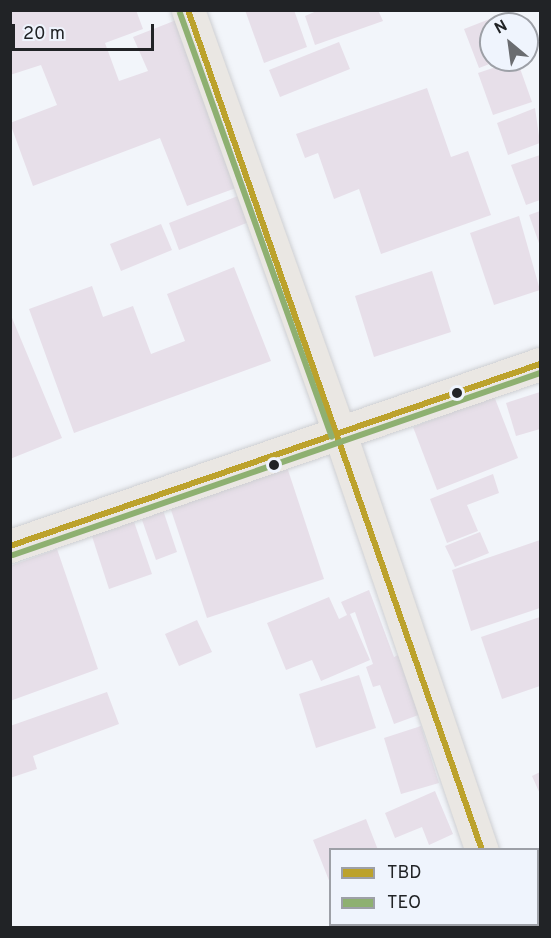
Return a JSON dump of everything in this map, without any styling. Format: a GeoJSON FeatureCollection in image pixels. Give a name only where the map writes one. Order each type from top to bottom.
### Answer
{"type":"FeatureCollection","features":[{"type":"Feature","properties":{"kind":"main road"},"geometry":{"type":"LineString","coordinates":[[188,10],[340,434],[482,848]]}},
{"type":"Feature","properties":{"kind":"main road"},"geometry":{"type":"LineString","coordinates":[[10,546],[540,364]]}},
{"type":"Feature","properties":{"kind":"building"},"geometry":{"type":"Polygon","coordinates":[[[10,10],[136,10],[143,29],[105,43],[119,81],[148,71],[133,37],[179,19],[244,185],[187,206],[160,138],[33,186],[10,123],[57,105],[41,65],[10,75],[10,10]]]}},
{"type":"Feature","properties":{"kind":"building"},"geometry":{"type":"Polygon","coordinates":[[[245,10],[294,10],[307,47],[264,63],[245,10]]]}},
{"type":"Feature","properties":{"kind":"building"},"geometry":{"type":"Polygon","coordinates":[[[319,10],[378,10],[383,21],[315,45],[305,16],[319,10]]]}},
{"type":"Feature","properties":{"kind":"building"},"geometry":{"type":"Polygon","coordinates":[[[479,23],[479,68],[464,29],[479,23]]]}},
{"type":"Feature","properties":{"kind":"building"},"geometry":{"type":"Polygon","coordinates":[[[339,42],[350,69],[280,97],[269,70],[339,42]]]}},
{"type":"Feature","properties":{"kind":"building"},"geometry":{"type":"Polygon","coordinates":[[[521,72],[532,102],[493,115],[478,73],[521,72]]]}},
{"type":"Feature","properties":{"kind":"building"},"geometry":{"type":"Polygon","coordinates":[[[427,88],[451,157],[468,151],[491,215],[381,254],[359,189],[334,199],[318,153],[305,158],[296,134],[427,88]]]}},
{"type":"Feature","properties":{"kind":"building"},"geometry":{"type":"Polygon","coordinates":[[[535,108],[540,143],[508,155],[497,123],[535,108]]]}},
{"type":"Feature","properties":{"kind":"building"},"geometry":{"type":"Polygon","coordinates":[[[540,155],[540,200],[526,205],[511,165],[540,155]]]}},
{"type":"Feature","properties":{"kind":"building"},"geometry":{"type":"Polygon","coordinates":[[[243,194],[254,220],[179,250],[169,223],[243,194]]]}},
{"type":"Feature","properties":{"kind":"building"},"geometry":{"type":"Polygon","coordinates":[[[540,211],[540,246],[529,215],[540,211]]]}},
{"type":"Feature","properties":{"kind":"building"},"geometry":{"type":"Polygon","coordinates":[[[519,216],[540,290],[494,305],[470,233],[519,216]]]}},
{"type":"Feature","properties":{"kind":"building"},"geometry":{"type":"Polygon","coordinates":[[[161,224],[172,250],[121,271],[110,244],[161,224]]]}},
{"type":"Feature","properties":{"kind":"building"},"geometry":{"type":"Polygon","coordinates":[[[234,267],[271,361],[74,433],[29,309],[92,286],[103,317],[133,306],[151,354],[185,341],[167,294],[234,267]]]}},
{"type":"Feature","properties":{"kind":"building"},"geometry":{"type":"Polygon","coordinates":[[[432,271],[451,332],[374,357],[355,296],[432,271]]]}},
{"type":"Feature","properties":{"kind":"building"},"geometry":{"type":"Polygon","coordinates":[[[10,313],[62,438],[10,459],[10,313]]]}},
{"type":"Feature","properties":{"kind":"building"},"geometry":{"type":"Polygon","coordinates":[[[540,392],[540,429],[516,436],[506,403],[540,392]]]}},
{"type":"Feature","properties":{"kind":"building"},"geometry":{"type":"Polygon","coordinates":[[[494,396],[518,458],[437,490],[413,427],[494,396]]]}},
{"type":"Feature","properties":{"kind":"building"},"geometry":{"type":"Polygon","coordinates":[[[287,467],[324,579],[207,618],[170,507],[287,467]]]}},
{"type":"Feature","properties":{"kind":"building"},"geometry":{"type":"Polygon","coordinates":[[[493,474],[499,493],[467,505],[478,531],[447,543],[430,499],[493,474]]]}},
{"type":"Feature","properties":{"kind":"building"},"geometry":{"type":"Polygon","coordinates":[[[163,510],[177,552],[156,560],[141,517],[163,510]]]}},
{"type":"Feature","properties":{"kind":"building"},"geometry":{"type":"Polygon","coordinates":[[[131,513],[152,574],[109,589],[89,527],[131,513]]]}},
{"type":"Feature","properties":{"kind":"building"},"geometry":{"type":"Polygon","coordinates":[[[480,532],[489,553],[455,567],[445,546],[480,532]]]}},
{"type":"Feature","properties":{"kind":"building"},"geometry":{"type":"Polygon","coordinates":[[[540,540],[540,608],[471,631],[452,570],[540,540]]]}},
{"type":"Feature","properties":{"kind":"building"},"geometry":{"type":"Polygon","coordinates":[[[57,549],[98,669],[10,701],[10,566],[57,549]]]}},
{"type":"Feature","properties":{"kind":"building"},"geometry":{"type":"Polygon","coordinates":[[[369,590],[394,657],[402,653],[424,713],[394,724],[380,685],[373,687],[366,667],[373,664],[355,612],[350,614],[370,660],[321,681],[312,660],[286,670],[267,623],[329,597],[339,619],[347,615],[341,602],[369,590]]]}},
{"type":"Feature","properties":{"kind":"building"},"geometry":{"type":"Polygon","coordinates":[[[540,617],[540,686],[502,699],[481,637],[540,617]]]}},
{"type":"Feature","properties":{"kind":"building"},"geometry":{"type":"Polygon","coordinates":[[[197,620],[212,652],[179,666],[165,634],[197,620]]]}},
{"type":"Feature","properties":{"kind":"building"},"geometry":{"type":"Polygon","coordinates":[[[359,675],[376,728],[316,748],[299,694],[359,675]]]}},
{"type":"Feature","properties":{"kind":"building"},"geometry":{"type":"Polygon","coordinates":[[[107,692],[119,724],[33,756],[37,769],[10,778],[10,726],[107,692]]]}},
{"type":"Feature","properties":{"kind":"building"},"geometry":{"type":"Polygon","coordinates":[[[421,726],[439,783],[401,794],[384,738],[421,726]]]}},
{"type":"Feature","properties":{"kind":"building"},"geometry":{"type":"Polygon","coordinates":[[[540,772],[540,794],[532,776],[540,772]]]}},
{"type":"Feature","properties":{"kind":"building"},"geometry":{"type":"Polygon","coordinates":[[[435,791],[453,834],[429,845],[422,827],[395,838],[385,813],[435,791]]]}},
{"type":"Feature","properties":{"kind":"building"},"geometry":{"type":"Polygon","coordinates":[[[366,819],[377,848],[329,848],[329,880],[313,840],[366,819]]]}},
{"type":"Feature","properties":{"kind":"building"},"geometry":{"type":"Polygon","coordinates":[[[491,926],[492,928],[440,927],[491,926]]]}},
{"type":"Feature","properties":{"kind":"transit line","name":"TBD"},"geometry":{"type":"LineString","coordinates":[[188,10],[481,848]]}},
{"type":"Feature","properties":{"kind":"transit line","name":"TEO"},"geometry":{"type":"LineString","coordinates":[[180,13],[332,437]]}},
{"type":"Feature","properties":{"kind":"transit line","name":"TBD"},"geometry":{"type":"LineString","coordinates":[[10,546],[540,364]]}},
{"type":"Feature","properties":{"kind":"transit line","name":"TEO"},"geometry":{"type":"LineString","coordinates":[[13,555],[540,373]]}}]}
